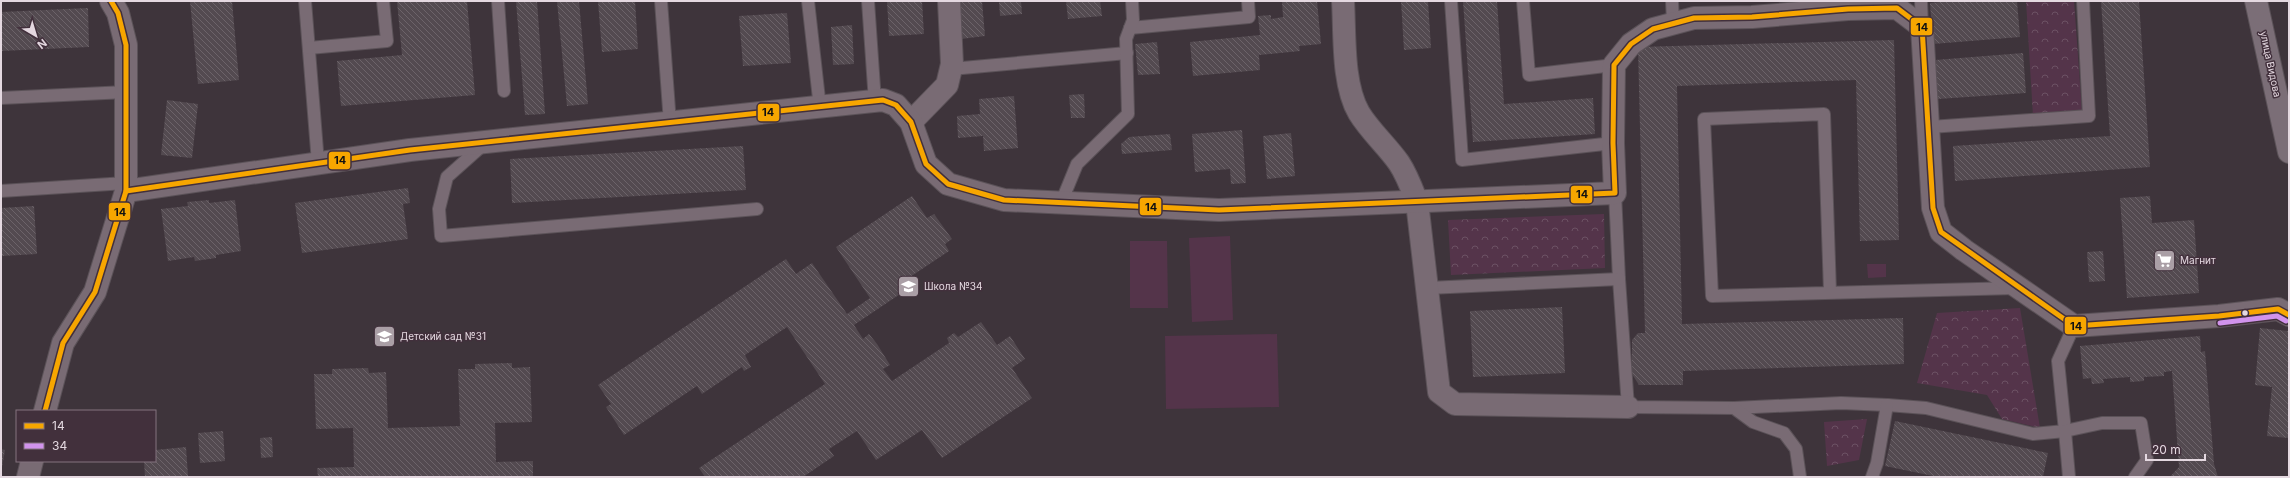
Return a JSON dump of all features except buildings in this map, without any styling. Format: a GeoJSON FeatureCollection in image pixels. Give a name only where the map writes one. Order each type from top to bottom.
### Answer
{"type":"FeatureCollection","features":[{"type":"Feature","properties":{"kind":"street"},"geometry":{"type":"LineString","coordinates":[[45,410],[63,343],[94,292],[126,187],[126,45],[118,13],[111,1]]}},
{"type":"Feature","properties":{"kind":"street"},"geometry":{"type":"LineString","coordinates":[[911,122],[947,85],[951,69],[949,1]]}},
{"type":"Feature","properties":{"kind":"street"},"geometry":{"type":"LineString","coordinates":[[1343,1],[1348,75],[1353,96],[1359,112],[1399,164],[1408,180],[1417,202],[1440,392],[1455,404],[1628,407]]}},
{"type":"Feature","properties":{"kind":"street","name":"улица Видова"},"geometry":{"type":"LineString","coordinates":[[2256,1],[2289,152]]}},
{"type":"Feature","properties":{"kind":"street"},"geometry":{"type":"LineString","coordinates":[[126,187],[486,142],[820,108],[883,100],[896,105],[911,122],[926,164],[948,184],[1004,200],[1219,210],[1616,193],[1613,144],[1614,65],[1631,44],[1653,29],[1673,12],[1694,18],[1751,9],[1897,8],[1922,27],[1930,127],[1933,208],[1941,232],[2074,326],[2219,316],[2278,309],[2289,316]]}},
{"type":"Feature","properties":{"kind":"street"},"geometry":{"type":"LineString","coordinates":[[28,477],[32,462]]}},
{"type":"Feature","properties":{"kind":"lane"},"geometry":{"type":"LineString","coordinates":[[305,1],[318,163]]}},
{"type":"Feature","properties":{"kind":"lane"},"geometry":{"type":"LineString","coordinates":[[309,48],[387,41],[383,1]]}},
{"type":"Feature","properties":{"kind":"lane"},"geometry":{"type":"LineString","coordinates":[[498,1],[504,91]]}},
{"type":"Feature","properties":{"kind":"lane"},"geometry":{"type":"LineString","coordinates":[[661,1],[670,123]]}},
{"type":"Feature","properties":{"kind":"lane"},"geometry":{"type":"LineString","coordinates":[[808,1],[820,108]]}},
{"type":"Feature","properties":{"kind":"lane"},"geometry":{"type":"LineString","coordinates":[[868,1],[875,102]]}},
{"type":"Feature","properties":{"kind":"lane"},"geometry":{"type":"LineString","coordinates":[[1061,202],[1077,164],[1128,114],[1126,39],[1134,20],[1132,1]]}},
{"type":"Feature","properties":{"kind":"lane"},"geometry":{"type":"LineString","coordinates":[[1130,28],[1249,17],[1248,1]]}},
{"type":"Feature","properties":{"kind":"lane"},"geometry":{"type":"LineString","coordinates":[[1451,1],[1462,160],[1613,144]]}},
{"type":"Feature","properties":{"kind":"lane"},"geometry":{"type":"LineString","coordinates":[[1524,1],[1529,75],[1614,65]]}},
{"type":"Feature","properties":{"kind":"lane"},"geometry":{"type":"LineString","coordinates":[[1921,1],[1922,27]]}},
{"type":"Feature","properties":{"kind":"lane"},"geometry":{"type":"LineString","coordinates":[[1930,127],[2089,116],[2083,1]]}},
{"type":"Feature","properties":{"kind":"lane"},"geometry":{"type":"LineString","coordinates":[[951,69],[1127,53]]}},
{"type":"Feature","properties":{"kind":"lane"},"geometry":{"type":"LineString","coordinates":[[1,98],[126,92]]}},
{"type":"Feature","properties":{"kind":"lane"},"geometry":{"type":"LineString","coordinates":[[1830,292],[1824,114],[1704,119],[1712,296],[2020,288]]}},
{"type":"Feature","properties":{"kind":"lane"},"geometry":{"type":"LineString","coordinates":[[486,142],[447,177],[439,209],[441,236],[757,209]]}},
{"type":"Feature","properties":{"kind":"lane"},"geometry":{"type":"LineString","coordinates":[[1,191],[126,187]]}},
{"type":"Feature","properties":{"kind":"lane"},"geometry":{"type":"LineString","coordinates":[[1616,193],[1619,279],[1628,407],[1734,408],[1841,403],[1887,405],[1926,408],[2033,434],[2066,431],[2102,423],[2142,423],[2147,460],[2135,477]]}},
{"type":"Feature","properties":{"kind":"lane"},"geometry":{"type":"LineString","coordinates":[[1428,288],[1619,279]]}},
{"type":"Feature","properties":{"kind":"lane"},"geometry":{"type":"LineString","coordinates":[[2068,477],[2066,431],[2058,361],[2074,326]]}},
{"type":"Feature","properties":{"kind":"lane"},"geometry":{"type":"LineString","coordinates":[[1873,477],[1887,405]]}},
{"type":"Feature","properties":{"kind":"lane"},"geometry":{"type":"LineString","coordinates":[[1734,408],[1754,422],[1784,433],[1796,449],[1800,477]]}},
{"type":"Feature","properties":{"kind":"green space"},"geometry":{"type":"Polygon","coordinates":[[[2026,1],[2074,1],[2082,112],[2033,116],[2026,1]]]}},
{"type":"Feature","properties":{"kind":"green space"},"geometry":{"type":"Polygon","coordinates":[[[1604,214],[1605,268],[1451,275],[1448,220],[1604,214]]]}},
{"type":"Feature","properties":{"kind":"green space"},"geometry":{"type":"Polygon","coordinates":[[[1230,236],[1233,320],[1192,322],[1189,238],[1230,236]]]}},
{"type":"Feature","properties":{"kind":"green space"},"geometry":{"type":"Polygon","coordinates":[[[1130,241],[1167,241],[1168,308],[1130,308],[1130,241]]]}},
{"type":"Feature","properties":{"kind":"green space"},"geometry":{"type":"Polygon","coordinates":[[[1867,264],[1886,264],[1886,277],[1868,278],[1867,264]]]}},
{"type":"Feature","properties":{"kind":"green space"},"geometry":{"type":"Polygon","coordinates":[[[2020,308],[2040,428],[2002,419],[1987,395],[1917,383],[1937,313],[2020,308]]]}},
{"type":"Feature","properties":{"kind":"green space"},"geometry":{"type":"Polygon","coordinates":[[[1277,334],[1279,407],[1166,409],[1165,336],[1277,334]]]}},
{"type":"Feature","properties":{"kind":"green space"},"geometry":{"type":"Polygon","coordinates":[[[1867,419],[1859,460],[1827,466],[1824,422],[1867,419]]]}},
{"type":"Feature","properties":{"kind":"transit line","name":"14"},"geometry":{"type":"LineString","coordinates":[[45,410],[63,343],[95,292],[126,191],[126,45],[118,13],[111,1]]}},
{"type":"Feature","properties":{"kind":"transit line","name":"14"},"geometry":{"type":"LineString","coordinates":[[126,191],[410,150],[883,100],[896,105],[911,122],[926,164],[948,184],[1004,200],[1219,210],[1615,193],[1613,143],[1614,65],[1631,44],[1653,29],[1694,18],[1752,17],[1848,9],[1897,8],[1922,27],[1933,208],[1941,232],[2074,326],[2219,316],[2278,309],[2289,315]]}},
{"type":"Feature","properties":{"kind":"transit line","name":"34"},"geometry":{"type":"LineString","coordinates":[[2220,323],[2277,316],[2286,321]]}},
{"type":"Feature","properties":{"kind":"place","name":"Магнит"},"geometry":{"type":"Point","coordinates":[2164,260]}},
{"type":"Feature","properties":{"kind":"place","name":"Школа №34"},"geometry":{"type":"Point","coordinates":[909,286]}},
{"type":"Feature","properties":{"kind":"place","name":"Детский сад №31"},"geometry":{"type":"Point","coordinates":[385,336]}}]}
